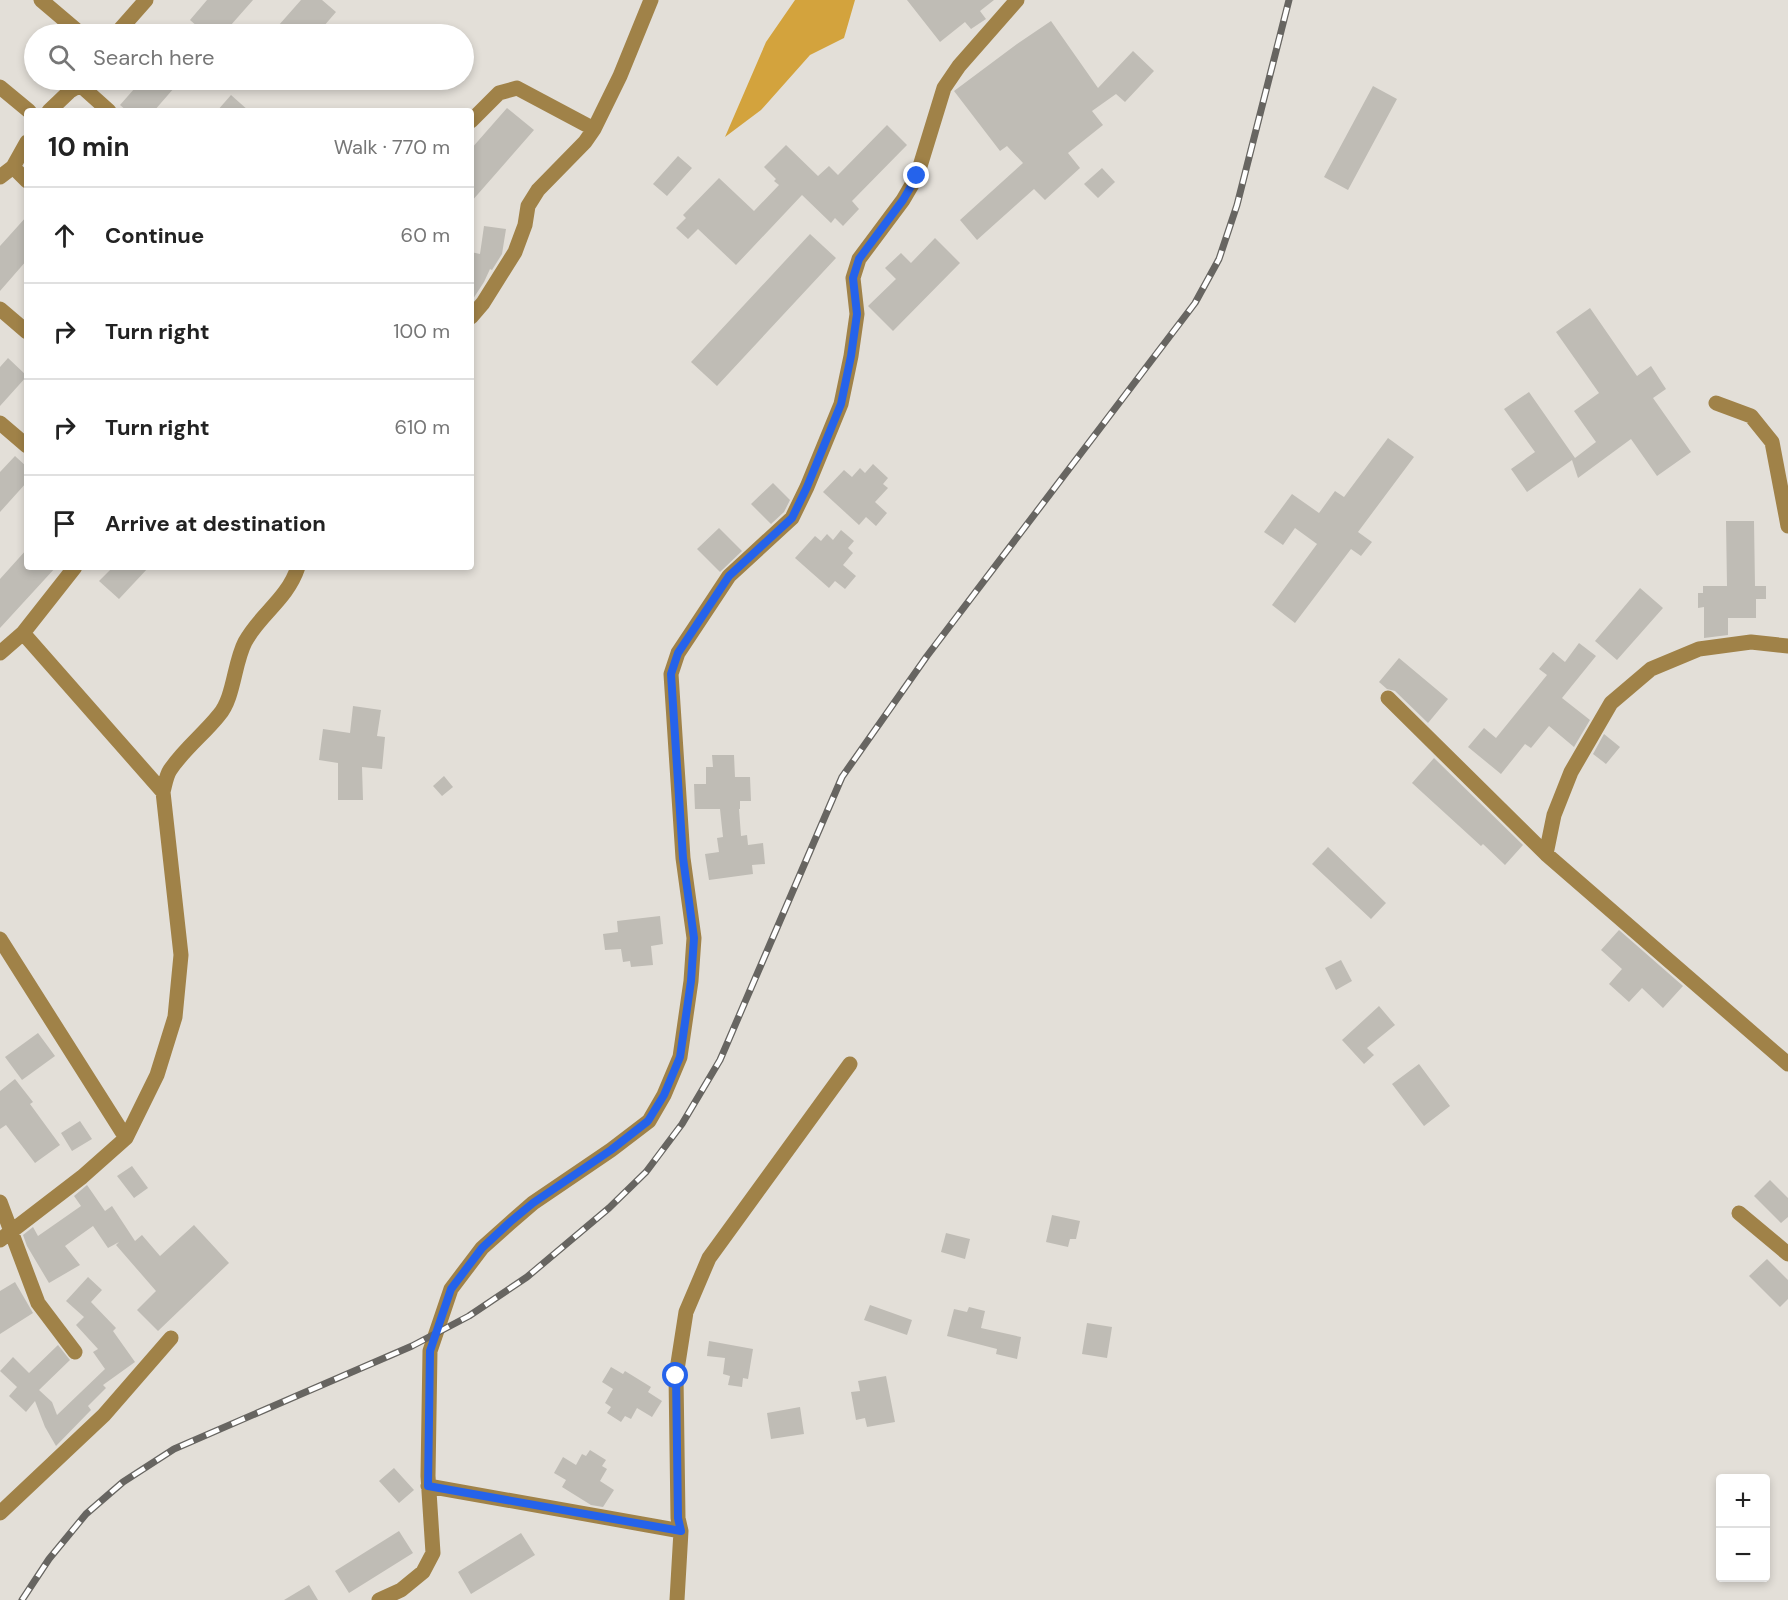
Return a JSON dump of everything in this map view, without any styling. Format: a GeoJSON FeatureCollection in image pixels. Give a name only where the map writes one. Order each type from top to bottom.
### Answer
{"type":"FeatureCollection","features":[{"type":"Feature","properties":{"kind":"street"},"geometry":{"type":"LineString","coordinates":[[40,0],[69,24]]}},
{"type":"Feature","properties":{"kind":"street"},"geometry":{"type":"LineString","coordinates":[[125,24],[146,0]]}},
{"type":"Feature","properties":{"kind":"street"},"geometry":{"type":"LineString","coordinates":[[474,314],[515,252],[525,225],[528,206],[538,190],[585,142],[594,129],[620,76],[651,0]]}},
{"type":"Feature","properties":{"kind":"street"},"geometry":{"type":"LineString","coordinates":[[379,1600],[401,1590],[423,1572],[433,1553],[428,1486],[430,1351],[451,1289],[482,1248],[510,1222],[648,1121],[664,1095],[680,1057],[691,981],[694,938],[683,858],[671,674],[678,653],[729,576],[792,518],[841,404],[857,314],[853,278],[859,259],[903,200],[917,176],[944,88],[1017,0]]}},
{"type":"Feature","properties":{"kind":"street"},"geometry":{"type":"LineString","coordinates":[[0,87],[25,108]]}},
{"type":"Feature","properties":{"kind":"street"},"geometry":{"type":"LineString","coordinates":[[474,118],[499,93],[517,88],[594,129]]}},
{"type":"Feature","properties":{"kind":"street"},"geometry":{"type":"LineString","coordinates":[[52,108],[71,90]]}},
{"type":"Feature","properties":{"kind":"street"},"geometry":{"type":"LineString","coordinates":[[89,90],[106,108]]}},
{"type":"Feature","properties":{"kind":"street"},"geometry":{"type":"LineString","coordinates":[[0,177],[13,167],[24,147]]}},
{"type":"Feature","properties":{"kind":"street"},"geometry":{"type":"LineString","coordinates":[[13,167],[24,178]]}},
{"type":"Feature","properties":{"kind":"street"},"geometry":{"type":"LineString","coordinates":[[0,309],[24,329]]}},
{"type":"Feature","properties":{"kind":"street"},"geometry":{"type":"LineString","coordinates":[[1716,403],[1752,416],[1772,442],[1788,526]]}},
{"type":"Feature","properties":{"kind":"street"},"geometry":{"type":"LineString","coordinates":[[0,423],[24,443]]}},
{"type":"Feature","properties":{"kind":"street"},"geometry":{"type":"LineString","coordinates":[[0,653],[23,633],[73,570]]}},
{"type":"Feature","properties":{"kind":"street"},"geometry":{"type":"LineString","coordinates":[[5,1235],[82,1177],[126,1138],[157,1075],[175,1017],[181,955],[163,792],[169,771],[221,714],[232,686],[236,662],[246,640],[283,597],[297,570]]}},
{"type":"Feature","properties":{"kind":"street"},"geometry":{"type":"LineString","coordinates":[[23,633],[163,792]]}},
{"type":"Feature","properties":{"kind":"street"},"geometry":{"type":"LineString","coordinates":[[1546,854],[1554,815],[1571,772],[1611,703],[1651,669],[1699,649],[1751,642],[1788,646]]}},
{"type":"Feature","properties":{"kind":"street"},"geometry":{"type":"LineString","coordinates":[[1388,698],[1546,854],[1788,1064]]}},
{"type":"Feature","properties":{"kind":"street"},"geometry":{"type":"LineString","coordinates":[[0,939],[126,1138]]}},
{"type":"Feature","properties":{"kind":"street"},"geometry":{"type":"LineString","coordinates":[[677,1600],[681,1531],[678,1518],[676,1376],[686,1312],[709,1258],[850,1064]]}},
{"type":"Feature","properties":{"kind":"street"},"geometry":{"type":"LineString","coordinates":[[0,1202],[5,1235],[38,1303],[75,1352]]}},
{"type":"Feature","properties":{"kind":"street"},"geometry":{"type":"LineString","coordinates":[[1739,1213],[1788,1254]]}},
{"type":"Feature","properties":{"kind":"street"},"geometry":{"type":"LineString","coordinates":[[0,1513],[104,1415],[171,1338]]}},
{"type":"Feature","properties":{"kind":"street"},"geometry":{"type":"LineString","coordinates":[[428,1486],[681,1531]]}},
{"type":"Feature","properties":{"kind":"shaded area"},"geometry":{"type":"Polygon","coordinates":[[[795,0],[855,0],[844,38],[810,55],[761,110],[725,137],[766,42],[795,0]]]}},
{"type":"Feature","properties":{"kind":"building"},"geometry":{"type":"Polygon","coordinates":[[[207,0],[253,0],[232,24],[195,24],[190,20],[207,0]]]}},
{"type":"Feature","properties":{"kind":"building"},"geometry":{"type":"Polygon","coordinates":[[[301,0],[322,0],[336,12],[326,24],[280,24],[301,0]]]}},
{"type":"Feature","properties":{"kind":"building"},"geometry":{"type":"Polygon","coordinates":[[[907,0],[994,0],[980,11],[986,19],[971,29],[965,22],[940,42],[907,0]]]}},
{"type":"Feature","properties":{"kind":"building"},"geometry":{"type":"Polygon","coordinates":[[[1051,21],[1098,88],[1133,51],[1154,71],[1125,102],[1116,94],[1092,111],[1103,125],[1068,153],[1080,168],[1045,200],[1034,189],[977,240],[960,220],[1023,163],[1007,146],[1000,151],[954,91],[1051,21]]]}},
{"type":"Feature","properties":{"kind":"building"},"geometry":{"type":"Polygon","coordinates":[[[1373,86],[1397,99],[1348,190],[1324,177],[1373,86]]]}},
{"type":"Feature","properties":{"kind":"building"},"geometry":{"type":"Polygon","coordinates":[[[133,90],[172,90],[157,108],[124,108],[120,105],[133,90]]]}},
{"type":"Feature","properties":{"kind":"building"},"geometry":{"type":"Polygon","coordinates":[[[231,95],[246,108],[220,108],[231,95]]]}},
{"type":"Feature","properties":{"kind":"building"},"geometry":{"type":"Polygon","coordinates":[[[507,108],[534,130],[474,199],[474,146],[507,108]]]}},
{"type":"Feature","properties":{"kind":"building"},"geometry":{"type":"Polygon","coordinates":[[[887,125],[907,145],[852,201],[859,209],[843,226],[835,218],[831,223],[802,195],[736,265],[698,229],[688,239],[676,228],[686,218],[683,215],[719,178],[754,211],[779,185],[764,167],[786,145],[818,176],[829,166],[838,175],[887,125]]]}},
{"type":"Feature","properties":{"kind":"building"},"geometry":{"type":"Polygon","coordinates":[[[678,156],[692,168],[667,196],[653,184],[678,156]]]}},
{"type":"Feature","properties":{"kind":"building"},"geometry":{"type":"Polygon","coordinates":[[[1102,168],[1115,182],[1098,198],[1084,184],[1102,168]]]}},
{"type":"Feature","properties":{"kind":"building"},"geometry":{"type":"Polygon","coordinates":[[[24,219],[24,263],[0,291],[0,246],[24,219]]]}},
{"type":"Feature","properties":{"kind":"building"},"geometry":{"type":"Polygon","coordinates":[[[484,226],[506,229],[502,254],[492,270],[490,269],[474,297],[474,253],[480,254],[484,226]]]}},
{"type":"Feature","properties":{"kind":"building"},"geometry":{"type":"Polygon","coordinates":[[[810,234],[836,258],[717,386],[691,362],[810,234]]]}},
{"type":"Feature","properties":{"kind":"building"},"geometry":{"type":"Polygon","coordinates":[[[935,238],[960,263],[893,331],[868,306],[896,279],[885,268],[901,253],[911,263],[935,238]]]}},
{"type":"Feature","properties":{"kind":"building"},"geometry":{"type":"Polygon","coordinates":[[[1590,308],[1637,376],[1651,366],[1666,389],[1653,398],[1691,452],[1657,476],[1631,439],[1578,478],[1572,460],[1527,492],[1511,469],[1535,452],[1504,409],[1529,392],[1575,458],[1596,442],[1574,411],[1599,393],[1556,332],[1590,308]]]}},
{"type":"Feature","properties":{"kind":"building"},"geometry":{"type":"Polygon","coordinates":[[[8,358],[24,373],[24,379],[0,406],[0,367],[8,358]]]}},
{"type":"Feature","properties":{"kind":"building"},"geometry":{"type":"Polygon","coordinates":[[[1388,438],[1414,457],[1358,532],[1372,542],[1361,556],[1351,549],[1295,623],[1272,605],[1317,544],[1295,528],[1283,545],[1264,532],[1292,494],[1319,513],[1335,491],[1344,497],[1388,438]]]}},
{"type":"Feature","properties":{"kind":"building"},"geometry":{"type":"Polygon","coordinates":[[[15,456],[24,464],[24,485],[0,512],[0,472],[15,456]]]}},
{"type":"Feature","properties":{"kind":"building"},"geometry":{"type":"Polygon","coordinates":[[[873,464],[888,478],[883,484],[888,488],[875,502],[887,513],[876,526],[866,517],[859,525],[823,492],[844,470],[852,477],[860,468],[865,473],[873,464]]]}},
{"type":"Feature","properties":{"kind":"building"},"geometry":{"type":"Polygon","coordinates":[[[773,483],[790,500],[784,512],[771,524],[751,504],[773,483]]]}},
{"type":"Feature","properties":{"kind":"building"},"geometry":{"type":"Polygon","coordinates":[[[1726,521],[1754,521],[1755,586],[1766,586],[1766,599],[1756,599],[1756,618],[1728,618],[1728,635],[1704,638],[1704,607],[1698,608],[1698,593],[1703,593],[1703,586],[1727,586],[1726,521]]]}},
{"type":"Feature","properties":{"kind":"building"},"geometry":{"type":"Polygon","coordinates":[[[719,528],[742,551],[720,572],[697,549],[719,528]]]}},
{"type":"Feature","properties":{"kind":"building"},"geometry":{"type":"Polygon","coordinates":[[[841,530],[854,541],[848,548],[853,553],[843,565],[856,576],[845,589],[835,581],[829,588],[795,558],[815,536],[821,541],[827,534],[833,540],[841,530]]]}},
{"type":"Feature","properties":{"kind":"building"},"geometry":{"type":"Polygon","coordinates":[[[24,552],[24,570],[53,570],[0,628],[0,579],[24,552]]]}},
{"type":"Feature","properties":{"kind":"building"},"geometry":{"type":"Polygon","coordinates":[[[110,570],[146,570],[119,599],[99,581],[110,570]]]}},
{"type":"Feature","properties":{"kind":"building"},"geometry":{"type":"Polygon","coordinates":[[[1640,588],[1663,608],[1617,660],[1595,641],[1640,588]]]}},
{"type":"Feature","properties":{"kind":"building"},"geometry":{"type":"Polygon","coordinates":[[[1579,643],[1596,656],[1562,698],[1590,720],[1574,747],[1549,726],[1531,748],[1525,744],[1501,774],[1468,747],[1484,728],[1496,738],[1547,675],[1539,669],[1553,652],[1565,662],[1579,643]]]}},
{"type":"Feature","properties":{"kind":"building"},"geometry":{"type":"Polygon","coordinates":[[[1399,658],[1448,699],[1428,723],[1395,691],[1387,689],[1379,682],[1399,658]]]}},
{"type":"Feature","properties":{"kind":"building"},"geometry":{"type":"Polygon","coordinates":[[[353,706],[381,710],[377,736],[385,737],[382,769],[362,767],[363,800],[338,800],[338,763],[319,760],[323,729],[350,733],[353,706]]]}},
{"type":"Feature","properties":{"kind":"building"},"geometry":{"type":"Polygon","coordinates":[[[1604,734],[1620,747],[1606,764],[1593,754],[1604,734]]]}},
{"type":"Feature","properties":{"kind":"building"},"geometry":{"type":"Polygon","coordinates":[[[712,755],[734,755],[735,777],[750,777],[751,801],[740,801],[741,836],[747,835],[748,845],[763,843],[765,864],[752,865],[753,874],[709,880],[705,854],[719,852],[717,838],[723,837],[720,809],[695,809],[694,784],[706,784],[706,767],[713,767],[712,755]]]}},
{"type":"Feature","properties":{"kind":"building"},"geometry":{"type":"Polygon","coordinates":[[[1434,758],[1523,845],[1505,865],[1412,783],[1434,758]]]}},
{"type":"Feature","properties":{"kind":"building"},"geometry":{"type":"Polygon","coordinates":[[[444,776],[453,787],[442,796],[433,786],[444,776]]]}},
{"type":"Feature","properties":{"kind":"building"},"geometry":{"type":"Polygon","coordinates":[[[1328,847],[1386,903],[1371,919],[1312,864],[1328,847]]]}},
{"type":"Feature","properties":{"kind":"building"},"geometry":{"type":"Polygon","coordinates":[[[660,916],[663,944],[651,946],[653,965],[631,967],[630,961],[623,962],[621,949],[605,950],[603,934],[618,932],[617,921],[660,916]]]}},
{"type":"Feature","properties":{"kind":"building"},"geometry":{"type":"Polygon","coordinates":[[[1619,930],[1683,986],[1663,1008],[1642,988],[1629,1002],[1609,984],[1622,969],[1601,950],[1619,930]]]}},
{"type":"Feature","properties":{"kind":"building"},"geometry":{"type":"Polygon","coordinates":[[[1341,960],[1352,981],[1336,990],[1325,968],[1341,960]]]}},
{"type":"Feature","properties":{"kind":"building"},"geometry":{"type":"Polygon","coordinates":[[[1379,1006],[1395,1025],[1367,1048],[1374,1055],[1364,1064],[1342,1040],[1379,1006]]]}},
{"type":"Feature","properties":{"kind":"building"},"geometry":{"type":"Polygon","coordinates":[[[38,1033],[55,1056],[22,1080],[5,1057],[38,1033]]]}},
{"type":"Feature","properties":{"kind":"building"},"geometry":{"type":"Polygon","coordinates":[[[1419,1064],[1450,1106],[1424,1126],[1392,1084],[1419,1064]]]}},
{"type":"Feature","properties":{"kind":"building"},"geometry":{"type":"Polygon","coordinates":[[[15,1079],[33,1102],[30,1104],[60,1145],[35,1163],[6,1125],[0,1129],[0,1091],[15,1079]]]}},
{"type":"Feature","properties":{"kind":"building"},"geometry":{"type":"Polygon","coordinates":[[[80,1121],[92,1139],[72,1151],[61,1133],[80,1121]]]}},
{"type":"Feature","properties":{"kind":"building"},"geometry":{"type":"Polygon","coordinates":[[[132,1166],[148,1188],[134,1198],[117,1176],[132,1166]]]}},
{"type":"Feature","properties":{"kind":"building"},"geometry":{"type":"Polygon","coordinates":[[[1770,1180],[1788,1198],[1788,1217],[1781,1223],[1754,1196],[1770,1180]]]}},
{"type":"Feature","properties":{"kind":"building"},"geometry":{"type":"Polygon","coordinates":[[[87,1185],[105,1211],[112,1206],[135,1241],[142,1235],[160,1256],[194,1225],[229,1263],[158,1331],[137,1310],[156,1291],[116,1245],[119,1242],[108,1248],[93,1226],[65,1246],[80,1265],[49,1283],[27,1246],[23,1235],[33,1227],[38,1236],[81,1206],[74,1196],[87,1185]]]}},
{"type":"Feature","properties":{"kind":"building"},"geometry":{"type":"Polygon","coordinates":[[[1052,1215],[1080,1221],[1076,1239],[1070,1239],[1068,1247],[1046,1242],[1052,1215]]]}},
{"type":"Feature","properties":{"kind":"building"},"geometry":{"type":"Polygon","coordinates":[[[946,1233],[970,1239],[965,1259],[941,1252],[946,1233]]]}},
{"type":"Feature","properties":{"kind":"building"},"geometry":{"type":"Polygon","coordinates":[[[1767,1259],[1788,1280],[1788,1299],[1780,1307],[1749,1276],[1767,1259]]]}},
{"type":"Feature","properties":{"kind":"building"},"geometry":{"type":"Polygon","coordinates":[[[88,1277],[102,1290],[91,1302],[116,1328],[113,1331],[135,1362],[103,1385],[106,1388],[88,1406],[91,1410],[56,1446],[45,1427],[35,1401],[26,1412],[9,1396],[17,1387],[0,1371],[13,1357],[29,1373],[58,1345],[70,1360],[39,1390],[52,1402],[57,1415],[105,1369],[93,1352],[98,1349],[76,1325],[84,1317],[66,1301],[88,1277]]]}},
{"type":"Feature","properties":{"kind":"building"},"geometry":{"type":"Polygon","coordinates":[[[15,1282],[33,1313],[0,1334],[0,1291],[15,1282]]]}},
{"type":"Feature","properties":{"kind":"building"},"geometry":{"type":"Polygon","coordinates":[[[870,1305],[912,1320],[907,1335],[864,1320],[870,1305]]]}},
{"type":"Feature","properties":{"kind":"building"},"geometry":{"type":"Polygon","coordinates":[[[969,1307],[985,1311],[981,1328],[1021,1337],[1017,1359],[996,1354],[997,1349],[947,1336],[954,1309],[967,1312],[969,1307]]]}},
{"type":"Feature","properties":{"kind":"building"},"geometry":{"type":"Polygon","coordinates":[[[1087,1323],[1112,1327],[1107,1358],[1082,1354],[1087,1323]]]}},
{"type":"Feature","properties":{"kind":"building"},"geometry":{"type":"Polygon","coordinates":[[[709,1341],[753,1349],[748,1379],[743,1378],[742,1387],[728,1385],[730,1376],[723,1374],[725,1358],[707,1356],[709,1341]]]}},
{"type":"Feature","properties":{"kind":"building"},"geometry":{"type":"Polygon","coordinates":[[[611,1367],[623,1374],[625,1371],[651,1387],[648,1392],[662,1401],[652,1417],[637,1408],[631,1419],[625,1416],[621,1422],[607,1413],[611,1407],[605,1403],[613,1389],[602,1382],[611,1367]]]}},
{"type":"Feature","properties":{"kind":"building"},"geometry":{"type":"Polygon","coordinates":[[[886,1376],[895,1422],[867,1427],[865,1418],[856,1420],[851,1392],[860,1391],[858,1381],[886,1376]]]}},
{"type":"Feature","properties":{"kind":"building"},"geometry":{"type":"Polygon","coordinates":[[[800,1407],[804,1434],[771,1439],[767,1413],[800,1407]]]}},
{"type":"Feature","properties":{"kind":"building"},"geometry":{"type":"Polygon","coordinates":[[[590,1450],[606,1460],[602,1466],[607,1469],[600,1481],[614,1490],[603,1507],[591,1505],[562,1487],[566,1480],[554,1473],[563,1457],[576,1465],[582,1454],[586,1456],[590,1450]]]}},
{"type":"Feature","properties":{"kind":"building"},"geometry":{"type":"Polygon","coordinates":[[[394,1468],[414,1490],[399,1503],[379,1481],[394,1468]]]}},
{"type":"Feature","properties":{"kind":"building"},"geometry":{"type":"Polygon","coordinates":[[[399,1531],[413,1553],[349,1593],[335,1571],[399,1531]]]}},
{"type":"Feature","properties":{"kind":"building"},"geometry":{"type":"Polygon","coordinates":[[[521,1533],[535,1555],[471,1594],[458,1572],[521,1533]]]}},
{"type":"Feature","properties":{"kind":"building"},"geometry":{"type":"Polygon","coordinates":[[[309,1585],[318,1600],[284,1600],[309,1585]]]}},
{"type":"Feature","properties":{"kind":"railway"},"geometry":{"type":"LineString","coordinates":[[22,1600],[49,1559],[86,1514],[123,1482],[174,1449],[412,1346],[469,1316],[527,1277],[609,1208],[646,1172],[682,1124],[720,1060],[842,777],[927,656],[1195,303],[1219,259],[1237,205],[1289,0]]}},
{"type":"Feature","properties":{"kind":"route"},"geometry":{"type":"LineString","coordinates":[[676,1376],[678,1518],[681,1531],[428,1486],[430,1351],[451,1289],[482,1248],[510,1222],[648,1121],[664,1095],[680,1057],[691,981],[694,938],[683,858],[671,674],[678,653],[729,576],[792,518],[841,404],[857,314],[853,278],[859,259],[903,200],[917,176]]}}]}
